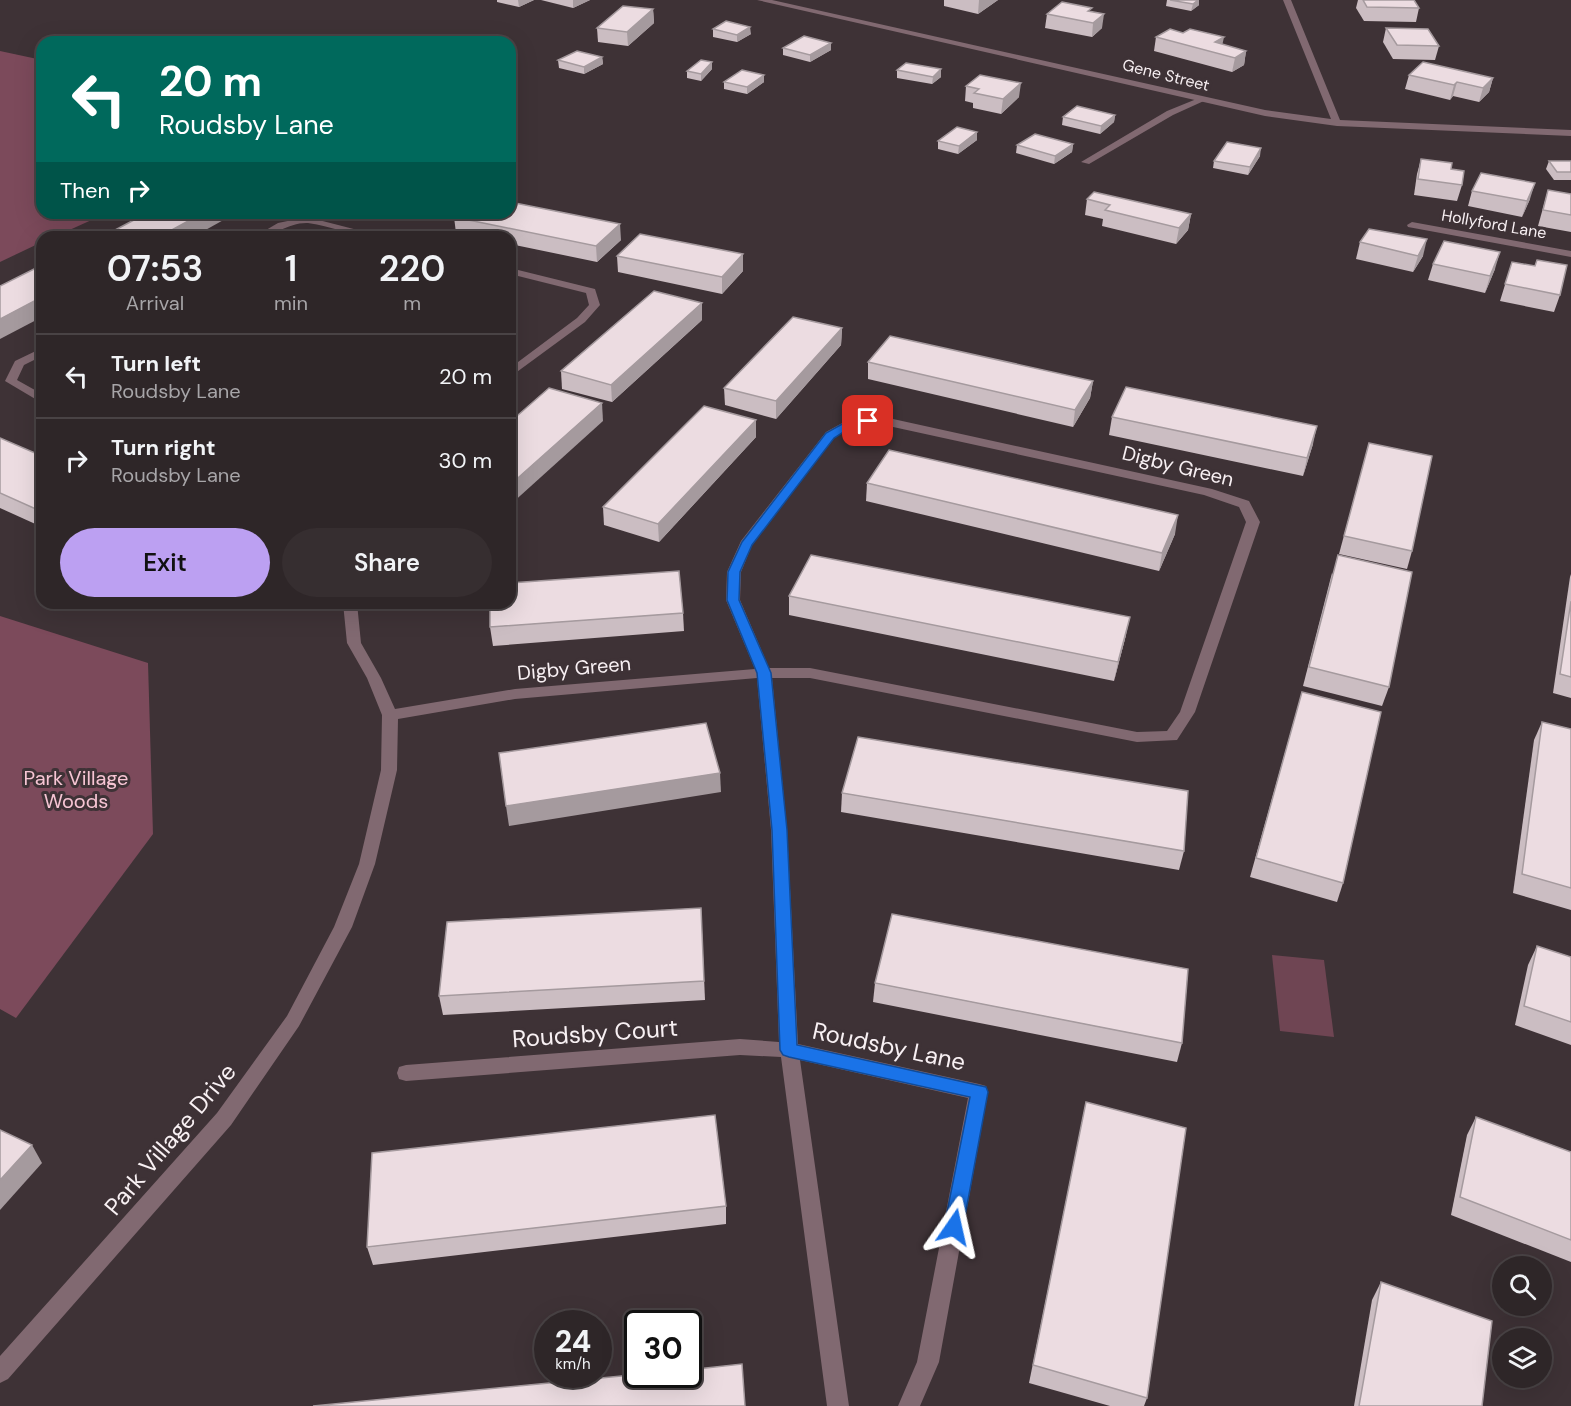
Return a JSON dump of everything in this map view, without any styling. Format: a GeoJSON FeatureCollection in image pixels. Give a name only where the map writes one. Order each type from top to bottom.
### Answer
{"type":"FeatureCollection","features":[{"type":"Feature","properties":{"kind":"street","name":"Gene Street"},"geometry":{"type":"LineString","coordinates":[[760,0],[1265,113],[1337,123],[1571,133]]}},
{"type":"Feature","properties":{"kind":"street"},"geometry":{"type":"LineString","coordinates":[[1287,0],[1337,123]]}},
{"type":"Feature","properties":{"kind":"street"},"geometry":{"type":"LineString","coordinates":[[1086,162],[1170,113],[1202,100]]}},
{"type":"Feature","properties":{"kind":"street"},"geometry":{"type":"LineString","coordinates":[[270,231],[282,225],[307,220],[350,231]]}},
{"type":"Feature","properties":{"kind":"street","name":"Hollyford Lane"},"geometry":{"type":"LineString","coordinates":[[1412,225],[1571,254]]}},
{"type":"Feature","properties":{"kind":"street"},"geometry":{"type":"LineString","coordinates":[[516,272],[591,291],[595,305],[581,320],[516,369]]}},
{"type":"Feature","properties":{"kind":"street"},"geometry":{"type":"LineString","coordinates":[[36,354],[19,363],[11,381],[36,396]]}},
{"type":"Feature","properties":{"kind":"street","name":"Digby Green"},"geometry":{"type":"LineString","coordinates":[[390,715],[514,694],[764,673],[810,673],[1137,737],[1172,736],[1186,712],[1253,522],[1244,504],[1207,492],[884,421],[853,421],[830,435],[746,544],[734,572],[733,600],[764,673]]}},
{"type":"Feature","properties":{"kind":"street","name":"Park Village Drive"},"geometry":{"type":"LineString","coordinates":[[0,1372],[224,1119],[293,1021],[343,927],[367,864],[389,770],[390,715],[374,678],[354,643],[351,609]]}},
{"type":"Feature","properties":{"kind":"street","name":"Roudsby Lane"},"geometry":{"type":"LineString","coordinates":[[764,673],[779,830],[789,1050],[838,1406]]}},
{"type":"Feature","properties":{"kind":"street","name":"Roudsby Court"},"geometry":{"type":"LineString","coordinates":[[406,1073],[740,1047],[789,1050]]}},
{"type":"Feature","properties":{"kind":"street","name":"Roudsby Lane"},"geometry":{"type":"LineString","coordinates":[[789,1050],[980,1092],[928,1362],[909,1406]]}},
{"type":"Feature","properties":{"kind":"shaded area"},"geometry":{"type":"Polygon","coordinates":[[[1272,955],[1324,960],[1334,1037],[1280,1031],[1272,955]]]}},
{"type":"Feature","properties":{"kind":"green space"},"geometry":{"type":"Polygon","coordinates":[[[0,51],[36,59],[36,219],[94,219],[67,231],[36,231],[36,245],[0,262],[0,51]]]}},
{"type":"Feature","properties":{"kind":"green space","name":"Park Village Woods"},"geometry":{"type":"Polygon","coordinates":[[[0,616],[148,663],[153,834],[16,1018],[0,1009],[0,616]]]}},
{"type":"Feature","properties":{"kind":"building"},"geometry":{"type":"Polygon","coordinates":[[[1170,0],[1198,0],[1193,4],[1170,0]]]}},
{"type":"Feature","properties":{"kind":"building"},"geometry":{"type":"Polygon","coordinates":[[[1363,0],[1414,0],[1419,8],[1367,7],[1363,0]]]}},
{"type":"Feature","properties":{"kind":"building"},"geometry":{"type":"Polygon","coordinates":[[[1062,2],[1092,8],[1088,11],[1104,14],[1093,23],[1047,14],[1062,2]]]}},
{"type":"Feature","properties":{"kind":"building"},"geometry":{"type":"Polygon","coordinates":[[[623,6],[653,9],[627,32],[597,28],[623,6]]]}},
{"type":"Feature","properties":{"kind":"building"},"geometry":{"type":"Polygon","coordinates":[[[726,21],[750,27],[737,35],[713,29],[726,21]]]}},
{"type":"Feature","properties":{"kind":"building"},"geometry":{"type":"Polygon","coordinates":[[[1386,28],[1428,29],[1439,46],[1397,45],[1386,28]]]}},
{"type":"Feature","properties":{"kind":"building"},"geometry":{"type":"Polygon","coordinates":[[[1170,29],[1183,33],[1190,29],[1224,37],[1215,42],[1246,51],[1235,58],[1156,37],[1170,29]]]}},
{"type":"Feature","properties":{"kind":"building"},"geometry":{"type":"Polygon","coordinates":[[[804,36],[831,43],[810,55],[783,48],[804,36]]]}},
{"type":"Feature","properties":{"kind":"building"},"geometry":{"type":"Polygon","coordinates":[[[577,51],[602,57],[584,67],[558,60],[577,51]]]}},
{"type":"Feature","properties":{"kind":"building"},"geometry":{"type":"Polygon","coordinates":[[[701,60],[712,62],[701,74],[687,71],[701,60]]]}},
{"type":"Feature","properties":{"kind":"building"},"geometry":{"type":"Polygon","coordinates":[[[1423,62],[1493,78],[1483,88],[1457,82],[1454,85],[1409,75],[1423,62]]]}},
{"type":"Feature","properties":{"kind":"building"},"geometry":{"type":"Polygon","coordinates":[[[906,63],[941,69],[933,77],[897,70],[906,63]]]}},
{"type":"Feature","properties":{"kind":"building"},"geometry":{"type":"Polygon","coordinates":[[[742,70],[764,75],[747,87],[724,82],[742,70]]]}},
{"type":"Feature","properties":{"kind":"building"},"geometry":{"type":"Polygon","coordinates":[[[980,75],[1021,83],[1003,99],[974,93],[979,89],[966,86],[980,75]]]}},
{"type":"Feature","properties":{"kind":"building"},"geometry":{"type":"Polygon","coordinates":[[[1077,106],[1115,115],[1101,126],[1063,117],[1077,106]]]}},
{"type":"Feature","properties":{"kind":"building"},"geometry":{"type":"Polygon","coordinates":[[[957,127],[977,132],[959,146],[938,141],[957,127]]]}},
{"type":"Feature","properties":{"kind":"building"},"geometry":{"type":"Polygon","coordinates":[[[1035,134],[1073,144],[1055,156],[1017,145],[1035,134]]]}},
{"type":"Feature","properties":{"kind":"building"},"geometry":{"type":"Polygon","coordinates":[[[1227,142],[1261,148],[1250,167],[1214,161],[1227,142]]]}},
{"type":"Feature","properties":{"kind":"building"},"geometry":{"type":"Polygon","coordinates":[[[1421,159],[1452,163],[1451,169],[1464,171],[1462,185],[1418,179],[1421,159]]]}},
{"type":"Feature","properties":{"kind":"building"},"geometry":{"type":"Polygon","coordinates":[[[1549,161],[1571,161],[1571,172],[1557,172],[1549,161]]]}},
{"type":"Feature","properties":{"kind":"building"},"geometry":{"type":"Polygon","coordinates":[[[1481,173],[1535,183],[1527,201],[1472,191],[1481,173]]]}},
{"type":"Feature","properties":{"kind":"building"},"geometry":{"type":"Polygon","coordinates":[[[1548,190],[1571,194],[1571,215],[1543,210],[1548,190]]]}},
{"type":"Feature","properties":{"kind":"building"},"geometry":{"type":"Polygon","coordinates":[[[1094,192],[1191,214],[1179,228],[1105,210],[1110,205],[1087,199],[1094,192]]]}},
{"type":"Feature","properties":{"kind":"building"},"geometry":{"type":"Polygon","coordinates":[[[516,203],[620,224],[596,246],[464,219],[516,219],[516,203]]]}},
{"type":"Feature","properties":{"kind":"building"},"geometry":{"type":"Polygon","coordinates":[[[136,219],[192,219],[170,231],[113,231],[136,219]]]}},
{"type":"Feature","properties":{"kind":"building"},"geometry":{"type":"Polygon","coordinates":[[[1369,229],[1427,239],[1418,256],[1360,242],[1369,229]]]}},
{"type":"Feature","properties":{"kind":"building"},"geometry":{"type":"Polygon","coordinates":[[[640,234],[743,254],[722,277],[617,256],[640,234]]]}},
{"type":"Feature","properties":{"kind":"building"},"geometry":{"type":"Polygon","coordinates":[[[1444,241],[1500,252],[1490,276],[1433,264],[1444,241]]]}},
{"type":"Feature","properties":{"kind":"building"},"geometry":{"type":"Polygon","coordinates":[[[1537,260],[1567,265],[1560,295],[1505,284],[1512,262],[1535,266],[1537,260]]]}},
{"type":"Feature","properties":{"kind":"building"},"geometry":{"type":"Polygon","coordinates":[[[36,268],[36,300],[0,319],[0,286],[36,268]]]}},
{"type":"Feature","properties":{"kind":"building"},"geometry":{"type":"Polygon","coordinates":[[[654,291],[702,303],[611,385],[561,371],[654,291]]]}},
{"type":"Feature","properties":{"kind":"building"},"geometry":{"type":"Polygon","coordinates":[[[793,317],[842,328],[776,401],[724,388],[793,317]]]}},
{"type":"Feature","properties":{"kind":"building"},"geometry":{"type":"Polygon","coordinates":[[[890,336],[1093,381],[1075,410],[868,362],[890,336]]]}},
{"type":"Feature","properties":{"kind":"building"},"geometry":{"type":"Polygon","coordinates":[[[1126,387],[1317,426],[1307,458],[1112,417],[1126,387]]]}},
{"type":"Feature","properties":{"kind":"building"},"geometry":{"type":"Polygon","coordinates":[[[549,388],[602,403],[516,480],[516,417],[549,388]]]}},
{"type":"Feature","properties":{"kind":"building"},"geometry":{"type":"Polygon","coordinates":[[[704,406],[756,420],[658,524],[603,507],[704,406]]]}},
{"type":"Feature","properties":{"kind":"building"},"geometry":{"type":"Polygon","coordinates":[[[0,438],[36,453],[36,509],[0,493],[0,438]]]}},
{"type":"Feature","properties":{"kind":"building"},"geometry":{"type":"Polygon","coordinates":[[[1369,443],[1432,456],[1412,551],[1344,536],[1369,443]]]}},
{"type":"Feature","properties":{"kind":"building"},"geometry":{"type":"Polygon","coordinates":[[[889,450],[1178,515],[1162,553],[867,483],[889,450]]]}},
{"type":"Feature","properties":{"kind":"building"},"geometry":{"type":"Polygon","coordinates":[[[811,555],[1130,617],[1118,662],[789,596],[811,555]]]}},
{"type":"Feature","properties":{"kind":"building"},"geometry":{"type":"Polygon","coordinates":[[[1338,555],[1412,572],[1389,687],[1309,667],[1338,555]]]}},
{"type":"Feature","properties":{"kind":"building"},"geometry":{"type":"Polygon","coordinates":[[[679,571],[683,613],[490,627],[490,609],[516,609],[516,583],[679,571]]]}},
{"type":"Feature","properties":{"kind":"building"},"geometry":{"type":"Polygon","coordinates":[[[1571,601],[1571,677],[1560,674],[1571,601]]]}},
{"type":"Feature","properties":{"kind":"building"},"geometry":{"type":"Polygon","coordinates":[[[1302,692],[1381,712],[1343,883],[1256,858],[1302,692]]]}},
{"type":"Feature","properties":{"kind":"building"},"geometry":{"type":"Polygon","coordinates":[[[1542,722],[1571,729],[1571,888],[1522,874],[1542,722]]]}},
{"type":"Feature","properties":{"kind":"building"},"geometry":{"type":"Polygon","coordinates":[[[706,723],[720,773],[506,806],[499,753],[706,723]]]}},
{"type":"Feature","properties":{"kind":"building"},"geometry":{"type":"Polygon","coordinates":[[[858,737],[1188,791],[1184,851],[842,793],[858,737]]]}},
{"type":"Feature","properties":{"kind":"building"},"geometry":{"type":"Polygon","coordinates":[[[701,908],[704,981],[439,996],[447,922],[701,908]]]}},
{"type":"Feature","properties":{"kind":"building"},"geometry":{"type":"Polygon","coordinates":[[[892,914],[1188,969],[1182,1043],[875,983],[892,914]]]}},
{"type":"Feature","properties":{"kind":"building"},"geometry":{"type":"Polygon","coordinates":[[[1537,946],[1571,957],[1571,1022],[1524,1006],[1537,946]]]}},
{"type":"Feature","properties":{"kind":"building"},"geometry":{"type":"Polygon","coordinates":[[[1086,1102],[1186,1128],[1147,1398],[1033,1365],[1086,1102]]]}},
{"type":"Feature","properties":{"kind":"building"},"geometry":{"type":"Polygon","coordinates":[[[715,1115],[726,1206],[367,1247],[372,1153],[715,1115]]]}},
{"type":"Feature","properties":{"kind":"building"},"geometry":{"type":"Polygon","coordinates":[[[1476,1117],[1571,1152],[1571,1240],[1460,1197],[1476,1117]]]}},
{"type":"Feature","properties":{"kind":"building"},"geometry":{"type":"Polygon","coordinates":[[[0,1130],[32,1145],[0,1180],[0,1130]]]}},
{"type":"Feature","properties":{"kind":"building"},"geometry":{"type":"Polygon","coordinates":[[[1381,1282],[1492,1321],[1482,1406],[1359,1406],[1381,1282]]]}},
{"type":"Feature","properties":{"kind":"building"},"geometry":{"type":"Polygon","coordinates":[[[742,1364],[745,1406],[313,1406],[534,1385],[534,1388],[612,1388],[612,1377],[624,1376],[624,1388],[702,1388],[702,1368],[742,1364]]]}},
{"type":"Feature","properties":{"kind":"route"},"geometry":{"type":"LineString","coordinates":[[868,421],[853,421],[830,435],[746,544],[734,572],[733,600],[764,673],[779,830],[789,1050],[980,1092],[954,1227]]}}]}
